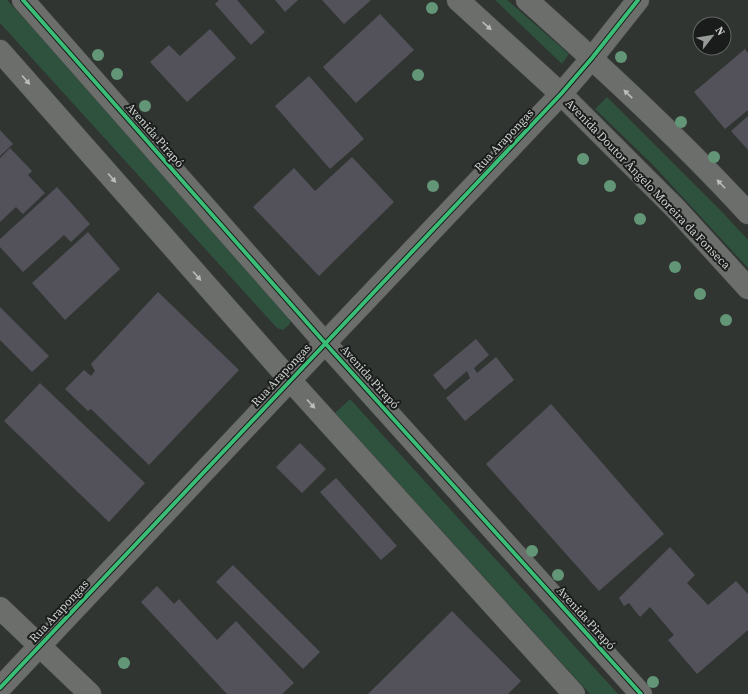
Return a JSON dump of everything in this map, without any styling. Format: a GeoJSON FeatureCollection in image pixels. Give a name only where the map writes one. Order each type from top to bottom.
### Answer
{"type":"FeatureCollection","features":[{"type":"Feature","properties":{"kind":"street","name":"Avenida Pirapó"},"geometry":{"type":"LineString","coordinates":[[23,0],[325,343],[641,694]]}},
{"type":"Feature","properties":{"kind":"street","name":"Avenida Doutor Ângelo Moreira da Fonseca"},"geometry":{"type":"LineString","coordinates":[[458,0],[561,94],[676,209],[748,288]]}},
{"type":"Feature","properties":{"kind":"street"},"geometry":{"type":"LineString","coordinates":[[527,0],[592,58],[721,184],[748,213]]}},
{"type":"Feature","properties":{"kind":"street","name":"Rua Arapongas"},"geometry":{"type":"LineString","coordinates":[[0,688],[561,94],[638,0]]}},
{"type":"Feature","properties":{"kind":"street"},"geometry":{"type":"LineString","coordinates":[[0,51],[290,380],[574,694]]}},
{"type":"Feature","properties":{"kind":"street"},"geometry":{"type":"LineString","coordinates":[[0,608],[90,694]]}},
{"type":"Feature","properties":{"kind":"green space"},"geometry":{"type":"Polygon","coordinates":[[[0,0],[7,0],[125,129],[291,318],[290,324],[283,330],[277,328],[0,23],[0,0]]]}},
{"type":"Feature","properties":{"kind":"green space"},"geometry":{"type":"Polygon","coordinates":[[[495,0],[507,0],[569,54],[562,64],[495,0]]]}},
{"type":"Feature","properties":{"kind":"green space"},"geometry":{"type":"Polygon","coordinates":[[[607,97],[748,240],[748,268],[653,165],[595,109],[607,97]]]}},
{"type":"Feature","properties":{"kind":"green space"},"geometry":{"type":"Polygon","coordinates":[[[350,399],[618,694],[590,694],[335,413],[350,399]]]}},
{"type":"Feature","properties":{"kind":"building"},"geometry":{"type":"Polygon","coordinates":[[[219,0],[237,0],[265,32],[251,45],[215,4],[219,0]]]}},
{"type":"Feature","properties":{"kind":"building"},"geometry":{"type":"Polygon","coordinates":[[[275,0],[298,0],[285,12],[275,0]]]}},
{"type":"Feature","properties":{"kind":"building"},"geometry":{"type":"Polygon","coordinates":[[[322,0],[371,0],[344,24],[322,0]]]}},
{"type":"Feature","properties":{"kind":"building"},"geometry":{"type":"Polygon","coordinates":[[[380,14],[414,50],[356,103],[323,67],[380,14]]]}},
{"type":"Feature","properties":{"kind":"building"},"geometry":{"type":"Polygon","coordinates":[[[210,29],[236,58],[187,102],[150,62],[169,45],[180,56],[210,29]]]}},
{"type":"Feature","properties":{"kind":"building"},"geometry":{"type":"Polygon","coordinates":[[[745,49],[748,53],[748,110],[725,129],[694,92],[745,49]]]}},
{"type":"Feature","properties":{"kind":"building"},"geometry":{"type":"Polygon","coordinates":[[[309,76],[364,139],[330,169],[275,106],[309,76]]]}},
{"type":"Feature","properties":{"kind":"building"},"geometry":{"type":"Polygon","coordinates":[[[748,116],[748,150],[731,131],[748,116]]]}},
{"type":"Feature","properties":{"kind":"building"},"geometry":{"type":"Polygon","coordinates":[[[0,130],[13,144],[0,156],[0,130]]]}},
{"type":"Feature","properties":{"kind":"building"},"geometry":{"type":"Polygon","coordinates":[[[10,148],[32,171],[28,175],[45,193],[23,214],[16,207],[0,222],[0,158],[10,148]]]}},
{"type":"Feature","properties":{"kind":"building"},"geometry":{"type":"Polygon","coordinates":[[[352,157],[394,202],[319,276],[253,207],[294,168],[315,191],[352,157]]]}},
{"type":"Feature","properties":{"kind":"building"},"geometry":{"type":"Polygon","coordinates":[[[57,187],[90,224],[71,242],[64,235],[23,272],[0,247],[0,239],[57,187]]]}},
{"type":"Feature","properties":{"kind":"building"},"geometry":{"type":"Polygon","coordinates":[[[88,232],[120,269],[65,320],[32,283],[88,232]]]}},
{"type":"Feature","properties":{"kind":"building"},"geometry":{"type":"Polygon","coordinates":[[[158,292],[239,370],[149,465],[91,409],[88,411],[65,389],[84,370],[91,376],[95,371],[91,364],[158,292]]]}},
{"type":"Feature","properties":{"kind":"building"},"geometry":{"type":"Polygon","coordinates":[[[0,307],[49,356],[32,372],[0,340],[0,307]]]}},
{"type":"Feature","properties":{"kind":"building"},"geometry":{"type":"Polygon","coordinates":[[[476,339],[489,355],[474,368],[477,373],[496,357],[514,380],[465,421],[446,398],[470,378],[467,371],[445,390],[433,375],[476,339]]]}},
{"type":"Feature","properties":{"kind":"building"},"geometry":{"type":"Polygon","coordinates":[[[40,383],[145,483],[109,522],[4,421],[40,383]]]}},
{"type":"Feature","properties":{"kind":"building"},"geometry":{"type":"Polygon","coordinates":[[[551,404],[664,534],[599,591],[486,464],[551,404]]]}},
{"type":"Feature","properties":{"kind":"building"},"geometry":{"type":"Polygon","coordinates":[[[300,443],[326,469],[302,493],[276,467],[300,443]]]}},
{"type":"Feature","properties":{"kind":"building"},"geometry":{"type":"Polygon","coordinates":[[[336,478],[397,546],[381,560],[320,492],[336,478]]]}},
{"type":"Feature","properties":{"kind":"building"},"geometry":{"type":"Polygon","coordinates":[[[670,547],[695,575],[687,583],[708,605],[736,581],[748,594],[748,630],[697,674],[668,640],[674,635],[650,607],[640,617],[629,603],[624,606],[619,598],[670,547]]]}},
{"type":"Feature","properties":{"kind":"building"},"geometry":{"type":"Polygon","coordinates":[[[233,565],[320,652],[303,669],[216,582],[233,565]]]}},
{"type":"Feature","properties":{"kind":"building"},"geometry":{"type":"Polygon","coordinates":[[[157,586],[174,604],[179,599],[217,640],[236,621],[294,683],[282,694],[227,694],[141,602],[157,586]]]}},
{"type":"Feature","properties":{"kind":"building"},"geometry":{"type":"Polygon","coordinates":[[[452,611],[521,681],[508,694],[368,694],[452,611]]]}},
{"type":"Feature","properties":{"kind":"cycle path"},"geometry":{"type":"LineString","coordinates":[[23,0],[325,343],[641,694]]}},
{"type":"Feature","properties":{"kind":"cycle path"},"geometry":{"type":"LineString","coordinates":[[0,688],[561,94],[638,0]]}}]}
